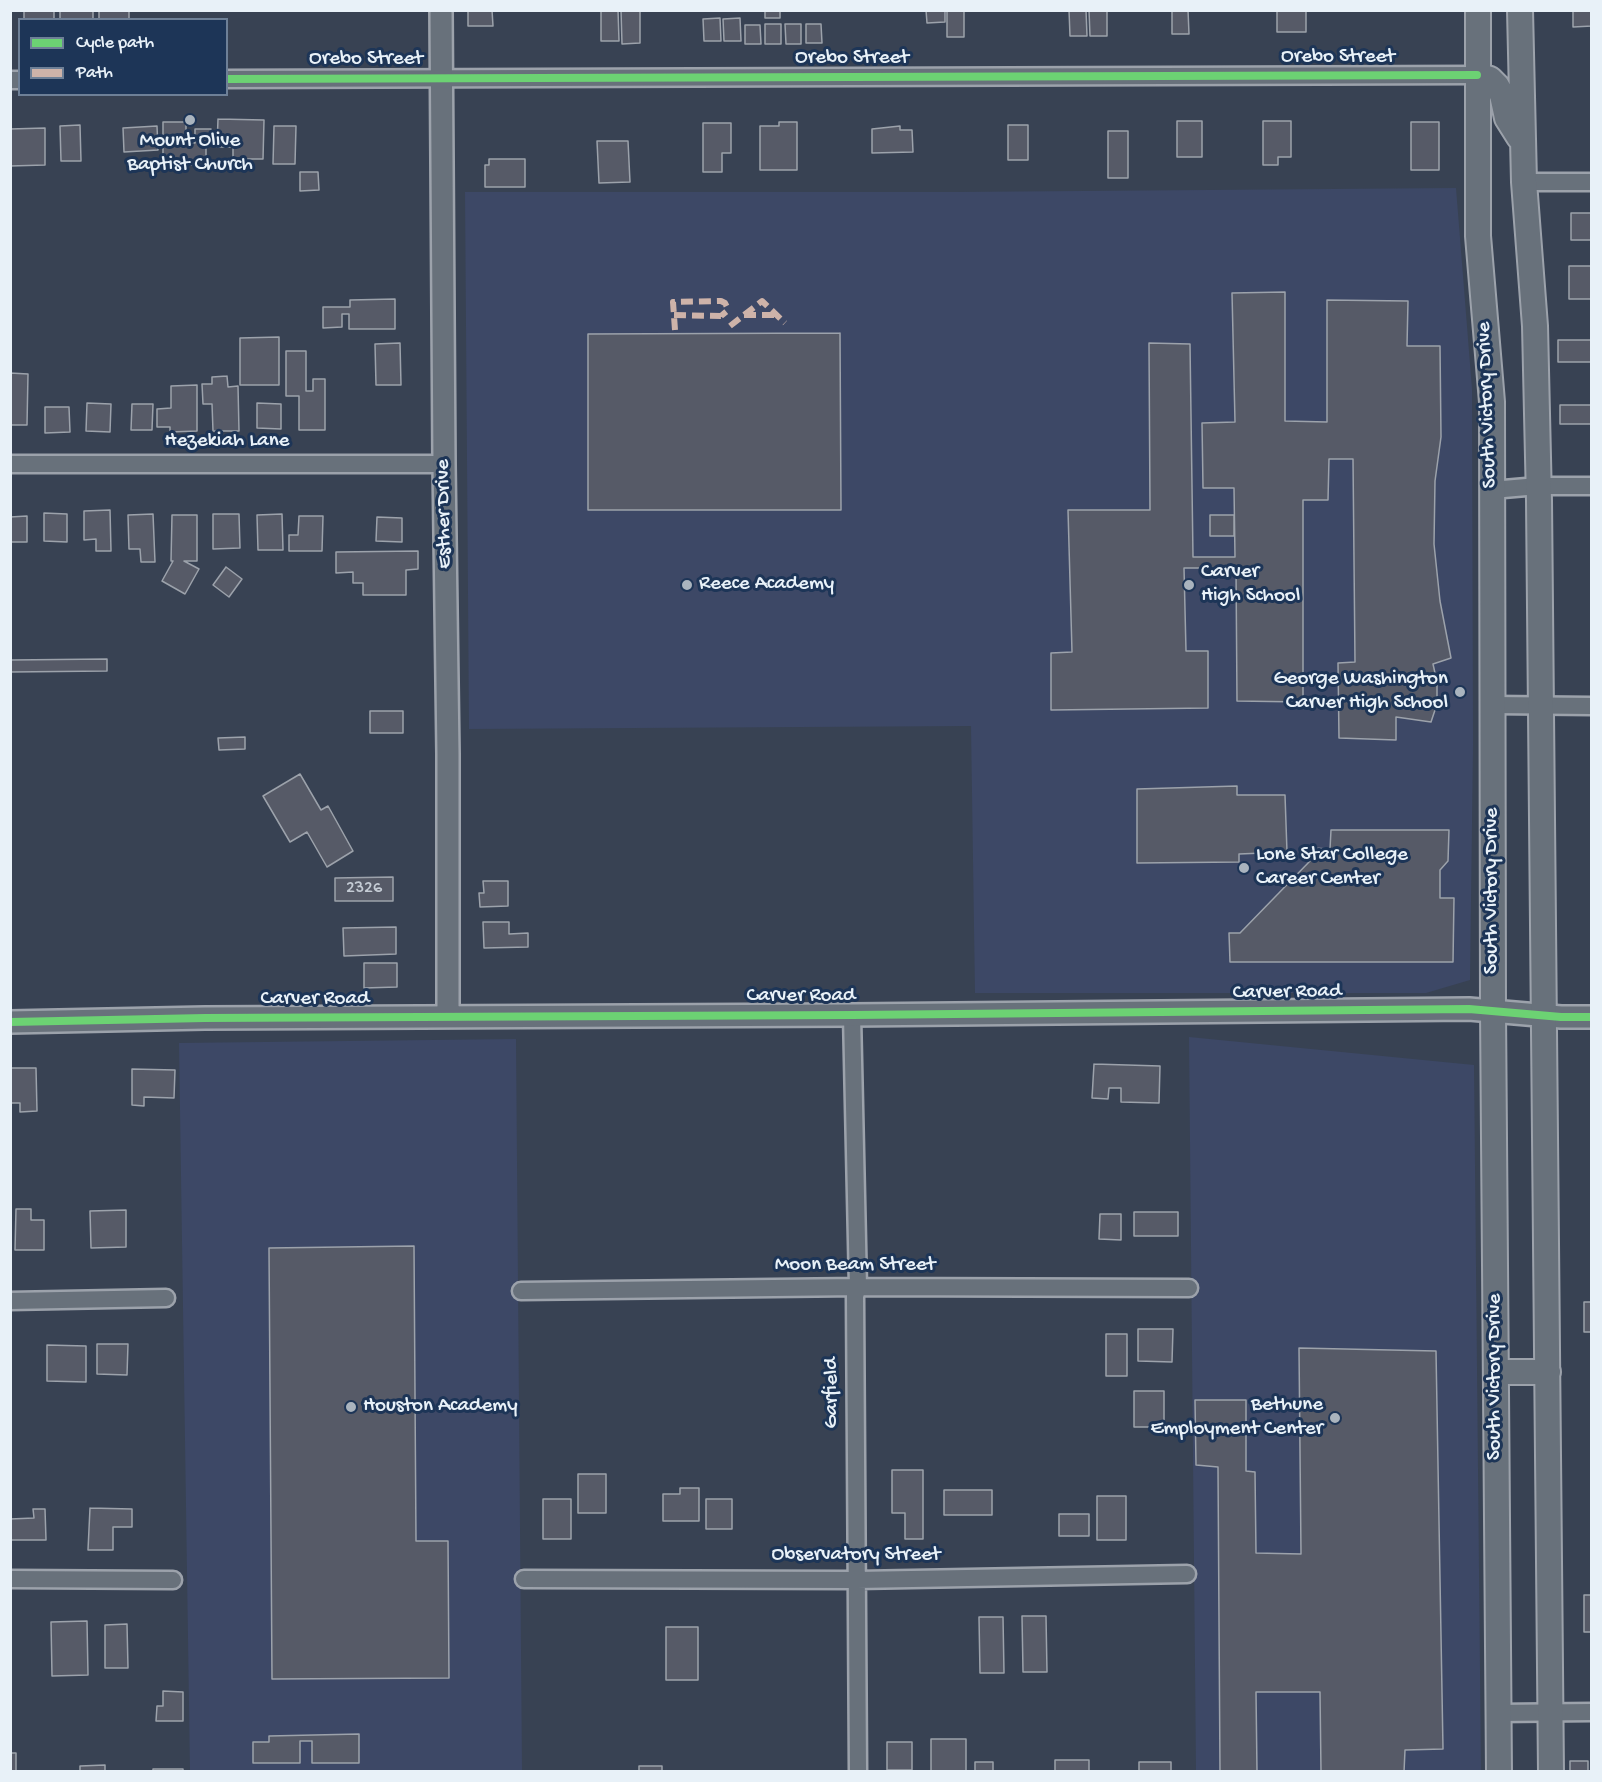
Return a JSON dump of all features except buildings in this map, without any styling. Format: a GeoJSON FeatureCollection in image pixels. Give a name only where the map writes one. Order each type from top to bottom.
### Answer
{"type":"FeatureCollection","features":[{"type":"Feature","properties":{"kind":"main road","name":"South Victory Drive"},"geometry":{"type":"LineString","coordinates":[[1478,10],[1478,236],[1492,402],[1493,1011],[1499,1772]]}},
{"type":"Feature","properties":{"kind":"main road"},"geometry":{"type":"LineString","coordinates":[[1520,10],[1522,142],[1535,326],[1538,486],[1551,1772]]}},
{"type":"Feature","properties":{"kind":"main road"},"geometry":{"type":"LineString","coordinates":[[1477,75],[1490,79],[1497,86],[1502,95],[1507,118],[1522,142]]}},
{"type":"Feature","properties":{"kind":"main road"},"geometry":{"type":"LineString","coordinates":[[1496,1372],[1548,1372]]}},
{"type":"Feature","properties":{"kind":"street","name":"Esther Drive"},"geometry":{"type":"LineString","coordinates":[[441,10],[448,754],[448,1017]]}},
{"type":"Feature","properties":{"kind":"street","name":"Orebo Street"},"geometry":{"type":"LineString","coordinates":[[228,79],[1477,75]]}},
{"type":"Feature","properties":{"kind":"street"},"geometry":{"type":"LineString","coordinates":[[1524,182],[1592,182]]}},
{"type":"Feature","properties":{"kind":"street","name":"Hezekiah Lane"},"geometry":{"type":"LineString","coordinates":[[10,464],[444,464]]}},
{"type":"Feature","properties":{"kind":"street"},"geometry":{"type":"LineString","coordinates":[[1492,490],[1538,486],[1592,486]]}},
{"type":"Feature","properties":{"kind":"street"},"geometry":{"type":"LineString","coordinates":[[1492,705],[1592,706]]}},
{"type":"Feature","properties":{"kind":"street","name":"Carver Road"},"geometry":{"type":"LineString","coordinates":[[10,1022],[217,1018],[1469,1009],[1544,1016],[1592,1017]]}},
{"type":"Feature","properties":{"kind":"street","name":"Garfield"},"geometry":{"type":"LineString","coordinates":[[852,1015],[858,1287],[855,1296],[858,1772]]}},
{"type":"Feature","properties":{"kind":"street","name":"Moon Beam Street"},"geometry":{"type":"LineString","coordinates":[[521,1290],[858,1287],[1189,1288]]}},
{"type":"Feature","properties":{"kind":"street"},"geometry":{"type":"LineString","coordinates":[[10,1301],[166,1298]]}},
{"type":"Feature","properties":{"kind":"street","name":"Observatory Street"},"geometry":{"type":"LineString","coordinates":[[524,1579],[857,1580],[1187,1574]]}},
{"type":"Feature","properties":{"kind":"street"},"geometry":{"type":"LineString","coordinates":[[10,1579],[173,1580]]}},
{"type":"Feature","properties":{"kind":"street"},"geometry":{"type":"LineString","coordinates":[[1498,1713],[1592,1712]]}},
{"type":"Feature","properties":{"kind":"shaded area"},"geometry":{"type":"Polygon","coordinates":[[[1456,188],[1472,389],[1473,745],[1470,980],[1426,993],[975,993],[971,726],[469,729],[465,192],[957,192],[1456,188]]]}},
{"type":"Feature","properties":{"kind":"shaded area","name":"Bethune Employment Center"},"geometry":{"type":"Polygon","coordinates":[[[1189,1037],[1474,1065],[1481,1771],[1196,1771],[1189,1037]]]}},
{"type":"Feature","properties":{"kind":"shaded area","name":"Houston Academy"},"geometry":{"type":"Polygon","coordinates":[[[516,1039],[522,1771],[190,1771],[179,1043],[516,1039]]]}},
{"type":"Feature","properties":{"kind":"marked path"},"geometry":{"type":"LineString","coordinates":[[675,330],[673,302],[721,301],[727,307],[727,311],[721,316]]}},
{"type":"Feature","properties":{"kind":"marked path"},"geometry":{"type":"LineString","coordinates":[[730,326],[762,301],[785,323]]}},
{"type":"Feature","properties":{"kind":"marked path"},"geometry":{"type":"LineString","coordinates":[[674,315],[721,316],[725,320]]}},
{"type":"Feature","properties":{"kind":"marked path"},"geometry":{"type":"LineString","coordinates":[[744,315],[776,315]]}},
{"type":"Feature","properties":{"kind":"cycle path"},"geometry":{"type":"LineString","coordinates":[[228,79],[1477,75]]}},
{"type":"Feature","properties":{"kind":"cycle path"},"geometry":{"type":"LineString","coordinates":[[10,1022],[205,1018],[1469,1009],[1561,1017],[1592,1017]]}},
{"type":"Feature","properties":{"kind":"place","name":"Mount Olive Baptist Church"},"geometry":{"type":"Point","coordinates":[190,120]}},
{"type":"Feature","properties":{"kind":"place","name":"Reece Academy"},"geometry":{"type":"Point","coordinates":[687,585]}},
{"type":"Feature","properties":{"kind":"place","name":"Carver High School"},"geometry":{"type":"Point","coordinates":[1189,585]}},
{"type":"Feature","properties":{"kind":"place","name":"George Washington Carver High School"},"geometry":{"type":"Point","coordinates":[1460,692]}},
{"type":"Feature","properties":{"kind":"place","name":"Lone Star College Career Center"},"geometry":{"type":"Point","coordinates":[1244,868]}},
{"type":"Feature","properties":{"kind":"place","name":"Houston Academy"},"geometry":{"type":"Point","coordinates":[351,1407]}},
{"type":"Feature","properties":{"kind":"place","name":"Bethune Employment Center"},"geometry":{"type":"Point","coordinates":[1335,1418]}}]}
